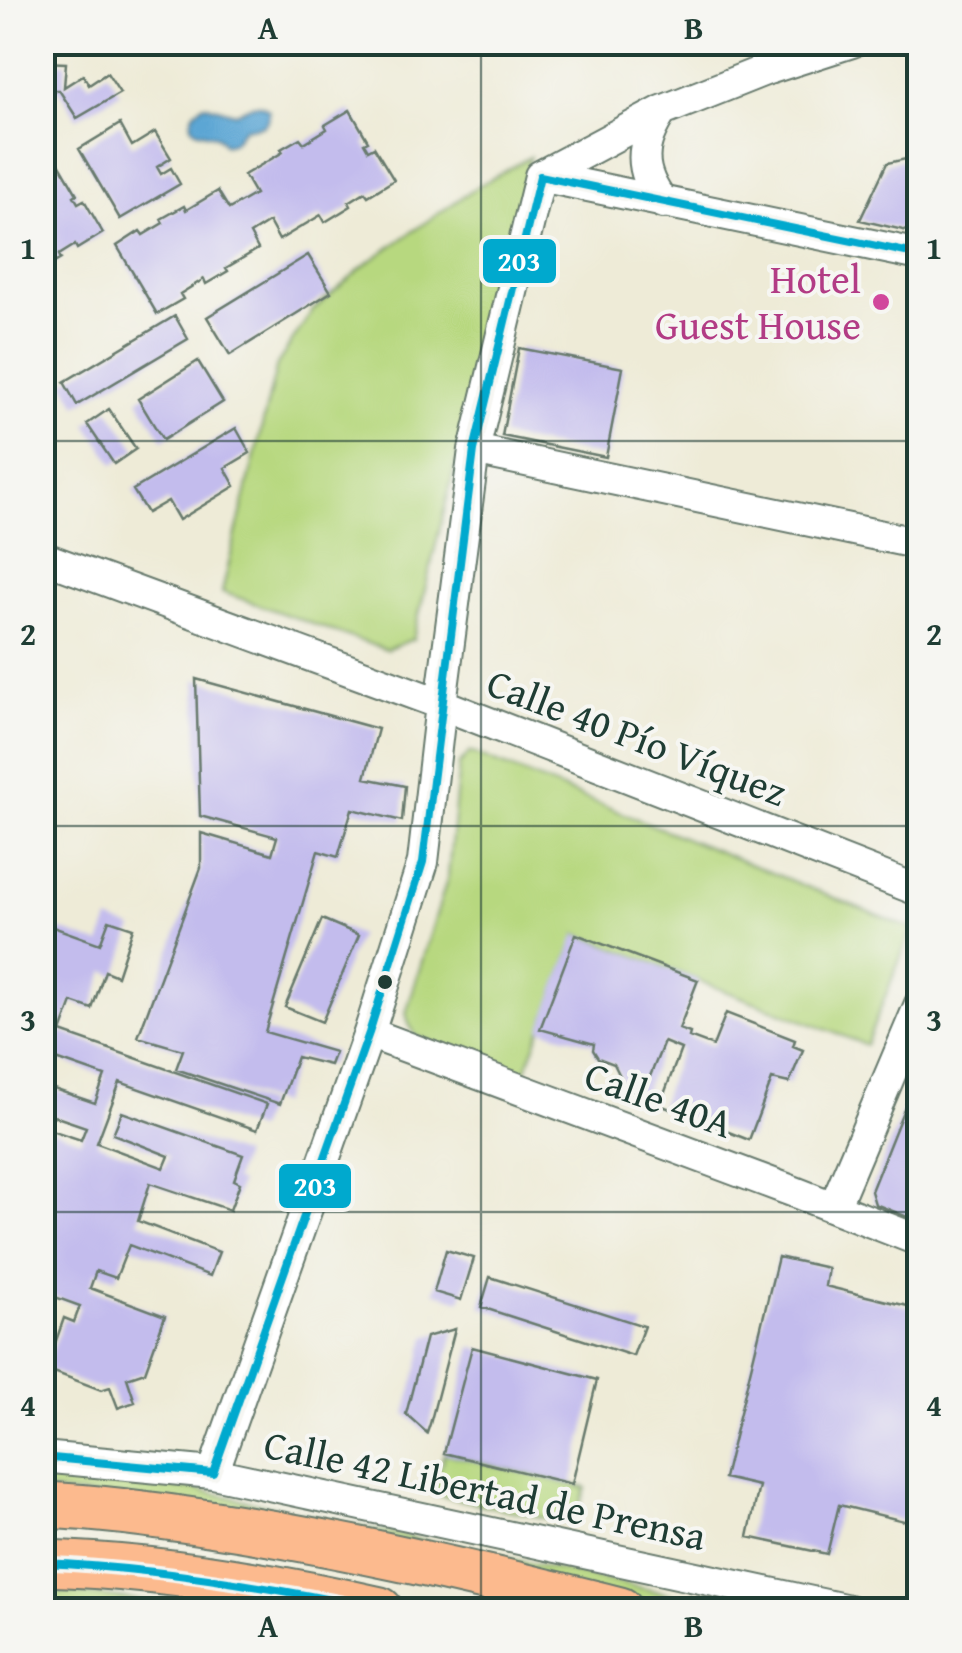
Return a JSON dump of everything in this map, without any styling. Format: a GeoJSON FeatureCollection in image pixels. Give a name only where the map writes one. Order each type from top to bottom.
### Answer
{"type":"FeatureCollection","features":[{"type":"Feature","properties":{"kind":"highway"},"geometry":{"type":"LineString","coordinates":[[42,1505],[152,1515],[297,1536],[438,1565],[620,1610]]}},
{"type":"Feature","properties":{"kind":"highway"},"geometry":{"type":"LineString","coordinates":[[42,1563],[204,1578],[380,1610]]}},
{"type":"Feature","properties":{"kind":"street"},"geometry":{"type":"LineString","coordinates":[[213,1473],[369,1033],[423,862],[474,450],[540,176],[662,111],[764,70],[852,42]]}},
{"type":"Feature","properties":{"kind":"street"},"geometry":{"type":"LineString","coordinates":[[662,111],[650,128],[644,157],[651,187],[663,203]]}},
{"type":"Feature","properties":{"kind":"street"},"geometry":{"type":"LineString","coordinates":[[540,176],[920,255]]}},
{"type":"Feature","properties":{"kind":"street"},"geometry":{"type":"LineString","coordinates":[[474,450],[920,544]]}},
{"type":"Feature","properties":{"kind":"street","name":"Calle 40 Pío Víquez"},"geometry":{"type":"LineString","coordinates":[[42,557],[440,704],[920,892]]}},
{"type":"Feature","properties":{"kind":"street"},"geometry":{"type":"LineString","coordinates":[[834,1207],[920,1004]]}},
{"type":"Feature","properties":{"kind":"street","name":"Calle 40A"},"geometry":{"type":"LineString","coordinates":[[369,1033],[920,1241]]}},
{"type":"Feature","properties":{"kind":"street","name":"Calle 42 Libertad de Prensa"},"geometry":{"type":"LineString","coordinates":[[42,1456],[213,1473],[850,1610]]}},
{"type":"Feature","properties":{"kind":"green space"},"geometry":{"type":"Polygon","coordinates":[[[530,157],[413,639],[386,650],[222,592],[277,364],[313,310],[366,264],[478,186],[530,157]]]}},
{"type":"Feature","properties":{"kind":"green space"},"geometry":{"type":"Polygon","coordinates":[[[470,752],[912,929],[866,1045],[577,934],[523,1077],[416,1036],[406,1013],[448,876],[459,765],[470,752]]]}},
{"type":"Feature","properties":{"kind":"green space"},"geometry":{"type":"Polygon","coordinates":[[[444,1453],[586,1488],[573,1524],[433,1494],[444,1453]]]}},
{"type":"Feature","properties":{"kind":"green space"},"geometry":{"type":"Polygon","coordinates":[[[42,1475],[194,1489],[741,1610],[678,1610],[300,1525],[43,1490],[42,1475]]]}},
{"type":"Feature","properties":{"kind":"green space"},"geometry":{"type":"Polygon","coordinates":[[[42,1591],[76,1593],[221,1610],[43,1610],[42,1591]]]}},
{"type":"Feature","properties":{"kind":"water"},"geometry":{"type":"Polygon","coordinates":[[[204,104],[235,113],[260,105],[269,110],[268,120],[263,125],[246,127],[234,141],[223,144],[218,137],[193,128],[193,115],[204,104]]]}},
{"type":"Feature","properties":{"kind":"building"},"geometry":{"type":"Polygon","coordinates":[[[42,62],[66,63],[64,87],[83,75],[89,85],[107,73],[120,93],[77,118],[59,90],[42,90],[42,62]]]}},
{"type":"Feature","properties":{"kind":"building"},"geometry":{"type":"Polygon","coordinates":[[[42,110],[54,130],[42,138],[42,110]]]}},
{"type":"Feature","properties":{"kind":"building"},"geometry":{"type":"Polygon","coordinates":[[[350,110],[368,141],[364,143],[368,150],[374,147],[394,180],[368,196],[365,192],[325,222],[321,215],[279,240],[269,222],[250,234],[258,249],[206,284],[204,279],[180,294],[183,299],[157,314],[117,246],[140,231],[143,235],[184,206],[186,210],[218,191],[229,209],[255,194],[244,175],[300,138],[304,143],[327,129],[325,125],[350,110]]]}},
{"type":"Feature","properties":{"kind":"building"},"geometry":{"type":"Polygon","coordinates":[[[120,124],[132,146],[155,132],[171,158],[157,167],[161,174],[171,168],[180,184],[120,219],[79,149],[120,124]]]}},
{"type":"Feature","properties":{"kind":"building"},"geometry":{"type":"Polygon","coordinates":[[[920,156],[920,234],[860,220],[887,163],[920,156]]]}},
{"type":"Feature","properties":{"kind":"building"},"geometry":{"type":"Polygon","coordinates":[[[59,163],[78,203],[84,200],[103,233],[77,249],[75,245],[42,270],[42,173],[59,163]]]}},
{"type":"Feature","properties":{"kind":"building"},"geometry":{"type":"Polygon","coordinates":[[[308,255],[331,292],[230,355],[207,317],[308,255]]]}},
{"type":"Feature","properties":{"kind":"building"},"geometry":{"type":"Polygon","coordinates":[[[175,316],[188,339],[77,405],[64,382],[175,316]]]}},
{"type":"Feature","properties":{"kind":"building"},"geometry":{"type":"Polygon","coordinates":[[[519,348],[623,368],[606,457],[502,436],[519,348]]]}},
{"type":"Feature","properties":{"kind":"building"},"geometry":{"type":"Polygon","coordinates":[[[198,361],[223,402],[163,440],[138,399],[198,361]]]}},
{"type":"Feature","properties":{"kind":"building"},"geometry":{"type":"Polygon","coordinates":[[[109,409],[136,449],[114,464],[87,424],[109,409]]]}},
{"type":"Feature","properties":{"kind":"building"},"geometry":{"type":"Polygon","coordinates":[[[236,428],[250,453],[225,468],[235,486],[179,520],[168,501],[147,513],[133,490],[236,428]]]}},
{"type":"Feature","properties":{"kind":"building"},"geometry":{"type":"Polygon","coordinates":[[[196,679],[378,729],[365,778],[405,786],[402,821],[352,809],[338,857],[318,851],[265,1032],[335,1052],[330,1065],[297,1057],[280,1104],[176,1069],[183,1050],[138,1037],[201,868],[201,833],[272,854],[277,837],[200,816],[196,679]]]}},
{"type":"Feature","properties":{"kind":"building"},"geometry":{"type":"Polygon","coordinates":[[[322,919],[359,935],[322,1022],[285,1007],[322,919]]]}},
{"type":"Feature","properties":{"kind":"building"},"geometry":{"type":"Polygon","coordinates":[[[109,920],[133,928],[117,976],[105,971],[92,1009],[72,1002],[61,1032],[267,1104],[257,1130],[120,1082],[97,1143],[164,1168],[169,1156],[113,1134],[122,1112],[243,1155],[234,1180],[240,1183],[230,1210],[150,1183],[138,1221],[219,1252],[210,1276],[129,1245],[116,1278],[96,1271],[90,1288],[165,1316],[145,1372],[127,1378],[135,1402],[118,1408],[110,1387],[101,1390],[46,1369],[64,1318],[74,1322],[80,1306],[47,1294],[42,1305],[42,1127],[81,1140],[86,1127],[42,1112],[42,1085],[95,1103],[105,1076],[42,1054],[42,923],[100,944],[109,920]]]}},
{"type":"Feature","properties":{"kind":"building"},"geometry":{"type":"Polygon","coordinates":[[[576,934],[698,980],[679,1029],[690,1033],[689,1037],[713,1046],[726,1013],[795,1040],[793,1046],[803,1050],[789,1083],[772,1079],[749,1140],[660,1105],[681,1049],[664,1042],[642,1096],[627,1090],[614,1064],[598,1058],[594,1044],[540,1029],[576,934]]]}},
{"type":"Feature","properties":{"kind":"building"},"geometry":{"type":"Polygon","coordinates":[[[915,1081],[920,1083],[920,1222],[875,1204],[871,1191],[915,1081]]]}},
{"type":"Feature","properties":{"kind":"building"},"geometry":{"type":"Polygon","coordinates":[[[446,1250],[474,1258],[461,1300],[434,1292],[446,1250]]]}},
{"type":"Feature","properties":{"kind":"building"},"geometry":{"type":"Polygon","coordinates":[[[778,1257],[828,1268],[825,1286],[920,1309],[920,1525],[839,1505],[827,1554],[748,1537],[759,1486],[724,1478],[778,1257]]]}},
{"type":"Feature","properties":{"kind":"building"},"geometry":{"type":"Polygon","coordinates":[[[490,1277],[644,1326],[633,1356],[481,1307],[490,1277]]]}},
{"type":"Feature","properties":{"kind":"building"},"geometry":{"type":"Polygon","coordinates":[[[455,1329],[427,1433],[406,1414],[426,1337],[455,1329]]]}},
{"type":"Feature","properties":{"kind":"building"},"geometry":{"type":"Polygon","coordinates":[[[472,1347],[597,1380],[572,1484],[444,1453],[472,1347]]]}},
{"type":"Feature","properties":{"kind":"transit line","name":"203"},"geometry":{"type":"LineString","coordinates":[[42,1457],[213,1473],[369,1033],[423,862],[474,450],[540,176],[920,255]]}},
{"type":"Feature","properties":{"kind":"transit line","name":"203"},"geometry":{"type":"LineString","coordinates":[[42,1563],[212,1579],[380,1610]]}},
{"type":"Feature","properties":{"kind":"place","name":"Hotel Guest House"},"geometry":{"type":"Point","coordinates":[881,302]}}]}
